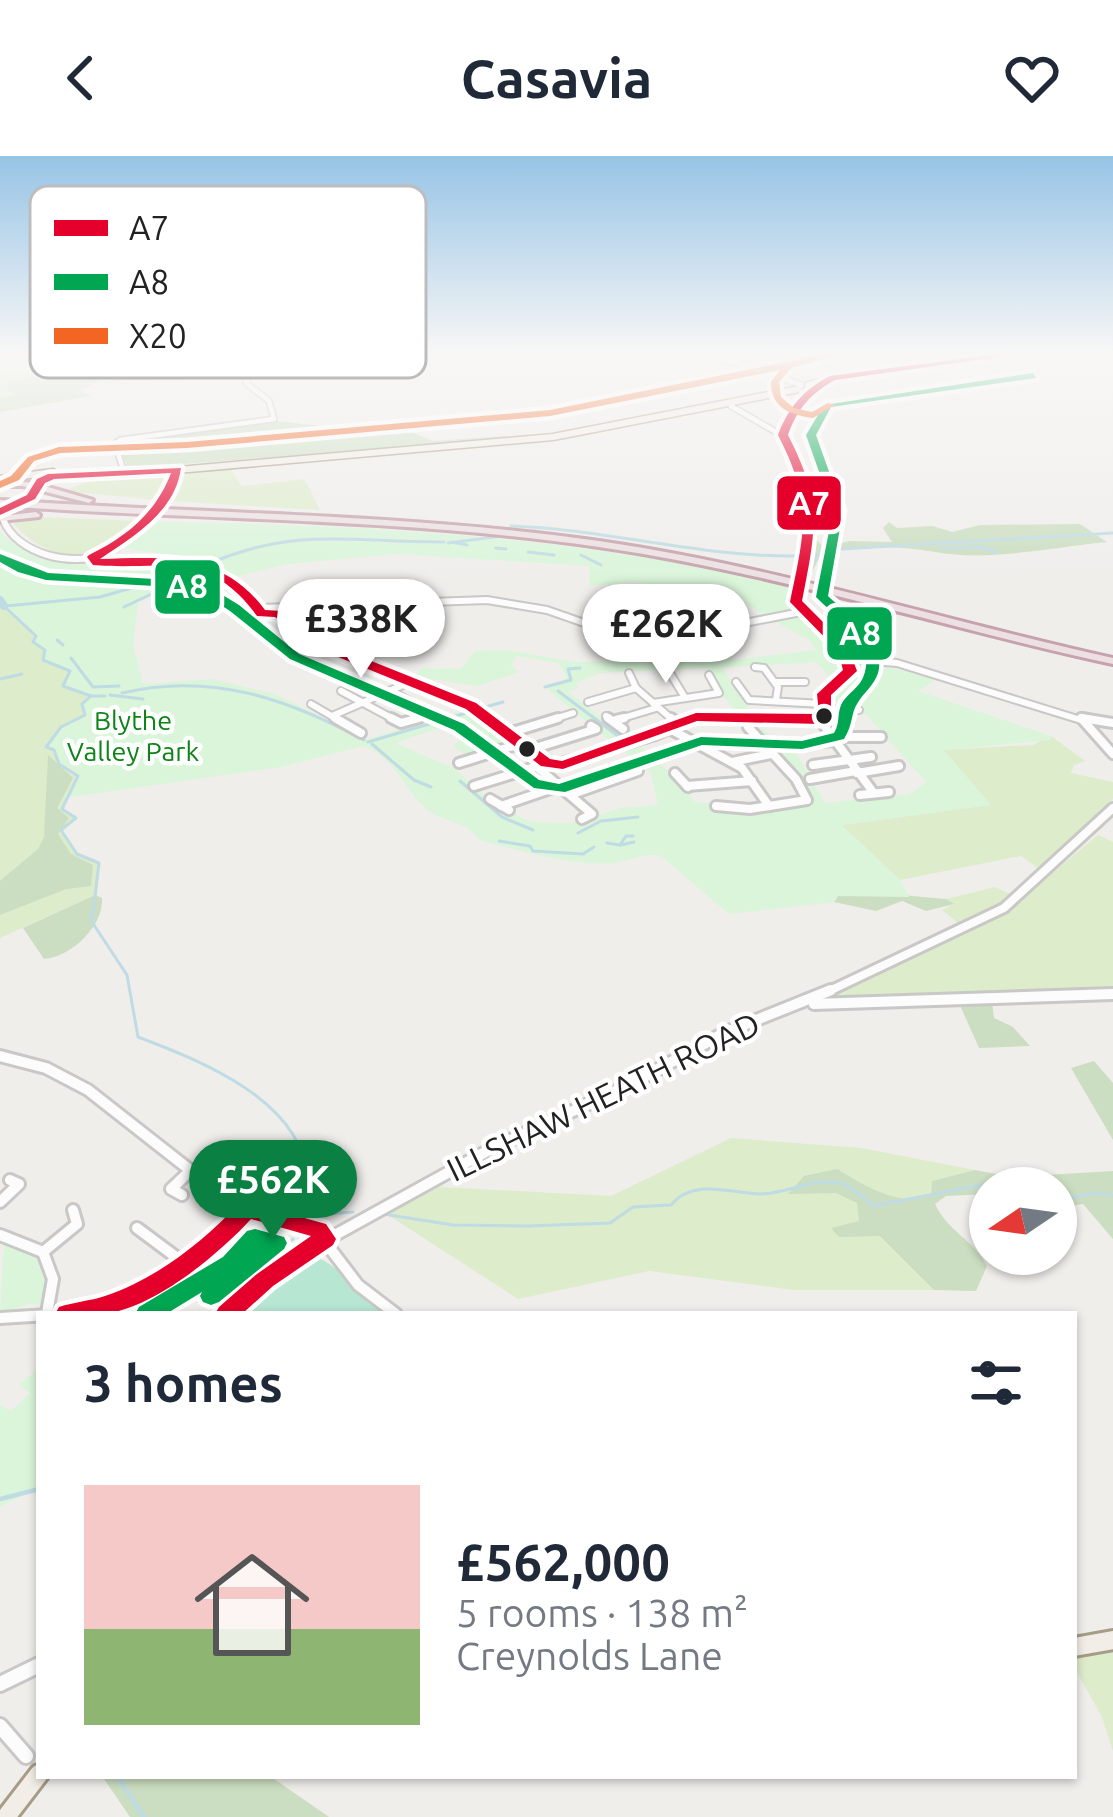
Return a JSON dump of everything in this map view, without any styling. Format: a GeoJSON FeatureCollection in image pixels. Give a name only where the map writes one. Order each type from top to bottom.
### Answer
{"type":"FeatureCollection","features":[{"type":"Feature","properties":{"kind":"highway"},"geometry":{"type":"LineString","coordinates":[[0,482],[24,484],[35,493],[121,503],[516,530],[700,557],[1113,659]]}},
{"type":"Feature","properties":{"kind":"highway"},"geometry":{"type":"LineString","coordinates":[[5,510],[35,493]]}},
{"type":"Feature","properties":{"kind":"highway"},"geometry":{"type":"LineString","coordinates":[[5,510],[185,515]]}},
{"type":"Feature","properties":{"kind":"highway"},"geometry":{"type":"LineString","coordinates":[[5,510],[470,530],[648,552],[771,576],[1113,659]]}},
{"type":"Feature","properties":{"kind":"highway"},"geometry":{"type":"LineString","coordinates":[[5,510],[331,518]]}},
{"type":"Feature","properties":{"kind":"main road"},"geometry":{"type":"LineString","coordinates":[[35,493],[60,476],[553,437],[590,430]]}},
{"type":"Feature","properties":{"kind":"main road"},"geometry":{"type":"LineString","coordinates":[[0,482],[124,471]]}},
{"type":"Feature","properties":{"kind":"main road"},"geometry":{"type":"LineString","coordinates":[[1077,1646],[1113,1640]]}},
{"type":"Feature","properties":{"kind":"main road"},"geometry":{"type":"LineString","coordinates":[[6,1817],[32,1765]]}},
{"type":"Feature","properties":{"kind":"street"},"geometry":{"type":"LineString","coordinates":[[124,471],[115,444],[120,440],[197,430]]}},
{"type":"Feature","properties":{"kind":"street"},"geometry":{"type":"LineString","coordinates":[[772,430],[783,436],[798,462],[814,513],[796,589],[801,612],[840,644],[850,659],[850,671],[828,688],[820,720]]}},
{"type":"Feature","properties":{"kind":"street"},"geometry":{"type":"LineString","coordinates":[[783,436],[785,430]]}},
{"type":"Feature","properties":{"kind":"street"},"geometry":{"type":"LineString","coordinates":[[5,510],[5,529],[17,542],[55,555],[93,557],[105,554],[143,521],[161,501],[178,469]]}},
{"type":"Feature","properties":{"kind":"street"},"geometry":{"type":"LineString","coordinates":[[105,554],[209,567],[280,608],[329,649],[474,708],[529,750],[587,817],[603,812]]}},
{"type":"Feature","properties":{"kind":"street"},"geometry":{"type":"LineString","coordinates":[[93,557],[97,564],[115,558],[148,559],[205,569],[235,583],[264,614],[310,605],[487,600],[547,610],[610,632],[691,634],[694,629],[801,612]]}},
{"type":"Feature","properties":{"kind":"street"},"geometry":{"type":"LineString","coordinates":[[850,659],[898,663],[1113,723]]}},
{"type":"Feature","properties":{"kind":"street"},"geometry":{"type":"LineString","coordinates":[[759,668],[775,682],[805,682]]}},
{"type":"Feature","properties":{"kind":"street"},"geometry":{"type":"LineString","coordinates":[[679,670],[666,670],[683,696]]}},
{"type":"Feature","properties":{"kind":"street"},"geometry":{"type":"LineString","coordinates":[[641,672],[627,673],[672,726],[732,762],[769,806]]}},
{"type":"Feature","properties":{"kind":"street"},"geometry":{"type":"LineString","coordinates":[[616,720],[683,696],[719,693],[709,675]]}},
{"type":"Feature","properties":{"kind":"street"},"geometry":{"type":"LineString","coordinates":[[332,716],[412,681]]}},
{"type":"Feature","properties":{"kind":"street"},"geometry":{"type":"LineString","coordinates":[[736,682],[749,700],[859,710]]}},
{"type":"Feature","properties":{"kind":"street"},"geometry":{"type":"LineString","coordinates":[[775,682],[776,700]]}},
{"type":"Feature","properties":{"kind":"street"},"geometry":{"type":"LineString","coordinates":[[587,702],[636,688]]}},
{"type":"Feature","properties":{"kind":"street"},"geometry":{"type":"LineString","coordinates":[[341,691],[400,723],[431,714],[392,692]]}},
{"type":"Feature","properties":{"kind":"street"},"geometry":{"type":"LineString","coordinates":[[311,704],[361,734]]}},
{"type":"Feature","properties":{"kind":"street"},"geometry":{"type":"LineString","coordinates":[[506,734],[569,710],[582,718]]}},
{"type":"Feature","properties":{"kind":"street"},"geometry":{"type":"LineString","coordinates":[[475,786],[541,765],[566,764],[717,714],[820,720],[873,792]]}},
{"type":"Feature","properties":{"kind":"street"},"geometry":{"type":"LineString","coordinates":[[606,716],[623,729]]}},
{"type":"Feature","properties":{"kind":"street"},"geometry":{"type":"LineString","coordinates":[[1082,718],[1113,754]]}},
{"type":"Feature","properties":{"kind":"street"},"geometry":{"type":"LineString","coordinates":[[529,750],[595,729]]}},
{"type":"Feature","properties":{"kind":"street"},"geometry":{"type":"LineString","coordinates":[[716,806],[794,805],[807,797],[746,731]]}},
{"type":"Feature","properties":{"kind":"street"},"geometry":{"type":"LineString","coordinates":[[789,745],[882,737]]}},
{"type":"Feature","properties":{"kind":"street"},"geometry":{"type":"LineString","coordinates":[[459,763],[519,744]]}},
{"type":"Feature","properties":{"kind":"street"},"geometry":{"type":"LineString","coordinates":[[732,762],[771,754]]}},
{"type":"Feature","properties":{"kind":"street"},"geometry":{"type":"LineString","coordinates":[[813,765],[871,757]]}},
{"type":"Feature","properties":{"kind":"street"},"geometry":{"type":"LineString","coordinates":[[810,778],[899,766]]}},
{"type":"Feature","properties":{"kind":"street"},"geometry":{"type":"LineString","coordinates":[[570,795],[638,771]]}},
{"type":"Feature","properties":{"kind":"street"},"geometry":{"type":"LineString","coordinates":[[675,773],[688,789],[752,781]]}},
{"type":"Feature","properties":{"kind":"street"},"geometry":{"type":"LineString","coordinates":[[490,799],[505,808],[559,786]]}},
{"type":"Feature","properties":{"kind":"street"},"geometry":{"type":"LineString","coordinates":[[860,795],[889,792]]}},
{"type":"Feature","properties":{"kind":"street"},"geometry":{"type":"LineString","coordinates":[[824,999],[1004,908],[1113,808]]}},
{"type":"Feature","properties":{"kind":"street"},"geometry":{"type":"LineString","coordinates":[[824,999],[1113,994]]}},
{"type":"Feature","properties":{"kind":"street","name":"ILLSHAW HEATH ROAD"},"geometry":{"type":"LineString","coordinates":[[229,1311],[325,1239],[489,1150],[635,1082],[711,1040],[824,999]]}},
{"type":"Feature","properties":{"kind":"street"},"geometry":{"type":"LineString","coordinates":[[0,1056],[65,1076],[165,1147],[218,1195],[247,1210],[313,1226],[358,1285],[392,1311]]}},
{"type":"Feature","properties":{"kind":"street"},"geometry":{"type":"LineString","coordinates":[[182,1195],[171,1189],[190,1171]]}},
{"type":"Feature","properties":{"kind":"street"},"geometry":{"type":"LineString","coordinates":[[0,1202],[19,1184],[10,1180]]}},
{"type":"Feature","properties":{"kind":"street"},"geometry":{"type":"LineString","coordinates":[[43,1252],[76,1224],[73,1210]]}},
{"type":"Feature","properties":{"kind":"street"},"geometry":{"type":"LineString","coordinates":[[94,1311],[114,1304],[226,1237],[247,1210]]}},
{"type":"Feature","properties":{"kind":"street"},"geometry":{"type":"LineString","coordinates":[[137,1228],[143,1236],[176,1251],[184,1263]]}},
{"type":"Feature","properties":{"kind":"street"},"geometry":{"type":"LineString","coordinates":[[0,1235],[43,1252],[53,1280],[46,1311]]}},
{"type":"Feature","properties":{"kind":"street"},"geometry":{"type":"LineString","coordinates":[[153,1281],[175,1297]]}},
{"type":"Feature","properties":{"kind":"street"},"geometry":{"type":"LineString","coordinates":[[0,1318],[36,1314]]}},
{"type":"Feature","properties":{"kind":"street"},"geometry":{"type":"LineString","coordinates":[[0,1684],[36,1666]]}},
{"type":"Feature","properties":{"kind":"street"},"geometry":{"type":"LineString","coordinates":[[0,1726],[32,1765]]}},
{"type":"Feature","properties":{"kind":"green space"},"geometry":{"type":"Polygon","coordinates":[[[191,430],[405,430],[433,441],[505,436],[510,440],[128,468],[117,442],[191,430]]]}},
{"type":"Feature","properties":{"kind":"green space"},"geometry":{"type":"Polygon","coordinates":[[[228,466],[242,486],[305,479],[320,510],[171,501],[186,471],[228,466]]]}},
{"type":"Feature","properties":{"kind":"green space"},"geometry":{"type":"Polygon","coordinates":[[[170,472],[157,500],[63,491],[107,475],[170,472]]]}},
{"type":"Feature","properties":{"kind":"green space"},"geometry":{"type":"Polygon","coordinates":[[[16,519],[139,521],[109,545],[76,554],[44,547],[14,524],[16,519]]]}},
{"type":"Feature","properties":{"kind":"green space","name":"Blythe Valley Park"},"geometry":{"type":"Polygon","coordinates":[[[149,521],[393,530],[630,555],[791,586],[802,617],[844,657],[840,675],[832,679],[816,662],[722,668],[763,729],[796,753],[825,803],[910,794],[926,782],[861,709],[829,708],[828,695],[857,676],[858,661],[939,678],[918,691],[1051,736],[1051,740],[944,750],[991,805],[842,825],[900,880],[909,897],[838,896],[834,902],[729,914],[661,856],[580,862],[479,840],[468,829],[422,805],[386,760],[364,746],[281,767],[64,798],[78,776],[59,764],[47,742],[61,727],[84,715],[82,704],[90,697],[63,686],[69,670],[43,660],[45,650],[33,642],[36,636],[0,600],[0,532],[26,550],[53,560],[169,563],[217,579],[138,600],[133,645],[143,684],[212,679],[275,694],[367,739],[468,709],[509,741],[469,758],[454,746],[462,735],[454,728],[395,743],[454,768],[495,805],[531,822],[572,823],[621,808],[658,805],[651,774],[547,689],[567,677],[558,663],[516,656],[511,666],[520,672],[477,686],[413,676],[422,668],[461,669],[475,651],[507,650],[575,662],[741,659],[816,650],[811,642],[738,599],[636,582],[590,586],[589,566],[396,554],[288,564],[238,576],[183,557],[124,548],[149,521]],[[706,668],[600,673],[576,683],[578,688],[568,692],[652,756],[695,802],[766,809],[811,803],[723,696],[706,668]]]}},
{"type":"Feature","properties":{"kind":"green space"},"geometry":{"type":"Polygon","coordinates":[[[889,522],[897,528],[933,526],[952,532],[980,525],[1080,524],[1107,542],[977,555],[850,548],[822,552],[810,576],[806,573],[816,539],[824,548],[849,541],[892,542],[883,528],[889,522]]]}},
{"type":"Feature","properties":{"kind":"green space"},"geometry":{"type":"Polygon","coordinates":[[[0,600],[70,671],[66,688],[91,696],[85,715],[61,727],[54,750],[59,764],[78,776],[62,808],[76,818],[62,831],[78,854],[99,864],[95,895],[0,938],[0,600]]]}},
{"type":"Feature","properties":{"kind":"green space"},"geometry":{"type":"Polygon","coordinates":[[[1051,736],[1085,761],[1074,765],[1071,773],[1113,782],[1113,799],[1042,871],[1021,856],[900,880],[841,825],[990,805],[943,750],[1033,745],[1051,736]]]}},
{"type":"Feature","properties":{"kind":"green space"},"geometry":{"type":"Polygon","coordinates":[[[48,755],[73,778],[57,808],[69,818],[58,834],[71,854],[93,865],[91,886],[66,889],[0,915],[0,881],[38,849],[44,837],[48,755]]]}},
{"type":"Feature","properties":{"kind":"green space"},"geometry":{"type":"Polygon","coordinates":[[[1098,835],[1113,842],[1113,989],[828,996],[1002,915],[1098,835]]]}},
{"type":"Feature","properties":{"kind":"green space"},"geometry":{"type":"Polygon","coordinates":[[[995,887],[1013,895],[963,927],[942,910],[953,904],[946,899],[995,887]]]}},
{"type":"Feature","properties":{"kind":"green space"},"geometry":{"type":"Polygon","coordinates":[[[878,893],[946,899],[954,904],[926,911],[902,901],[876,911],[834,902],[838,896],[878,893]]]}},
{"type":"Feature","properties":{"kind":"green space"},"geometry":{"type":"Polygon","coordinates":[[[95,895],[102,898],[92,929],[65,953],[44,959],[23,928],[95,895]]]}},
{"type":"Feature","properties":{"kind":"green space"},"geometry":{"type":"Polygon","coordinates":[[[992,1002],[994,1018],[1013,1027],[1030,1046],[979,1048],[959,1003],[992,1002]]]}},
{"type":"Feature","properties":{"kind":"green space"},"geometry":{"type":"Polygon","coordinates":[[[1094,1061],[1113,1083],[1113,1140],[1071,1068],[1094,1061]]]}},
{"type":"Feature","properties":{"kind":"green space"},"geometry":{"type":"Polygon","coordinates":[[[731,1138],[861,1148],[969,1169],[932,1181],[931,1196],[891,1244],[934,1290],[794,1290],[649,1271],[518,1299],[385,1213],[439,1187],[611,1196],[731,1138]]]}},
{"type":"Feature","properties":{"kind":"green space"},"geometry":{"type":"Polygon","coordinates":[[[837,1169],[882,1193],[919,1199],[931,1196],[932,1181],[969,1172],[969,1195],[946,1196],[935,1204],[969,1244],[969,1275],[983,1275],[976,1291],[934,1290],[880,1236],[839,1237],[831,1228],[859,1221],[857,1203],[836,1193],[788,1194],[804,1176],[837,1169]]]}},
{"type":"Feature","properties":{"kind":"green space"},"geometry":{"type":"Polygon","coordinates":[[[1113,1171],[1113,1239],[1083,1204],[1077,1205],[1077,1173],[1113,1171]]]}},
{"type":"Feature","properties":{"kind":"green space"},"geometry":{"type":"Polygon","coordinates":[[[4,1240],[33,1256],[46,1272],[44,1305],[28,1304],[0,1314],[4,1240]]]}},
{"type":"Feature","properties":{"kind":"green space"},"geometry":{"type":"Polygon","coordinates":[[[305,1259],[324,1261],[382,1311],[241,1311],[305,1259]]]}},
{"type":"Feature","properties":{"kind":"green space"},"geometry":{"type":"Polygon","coordinates":[[[36,1371],[36,1489],[0,1507],[0,1405],[11,1411],[30,1393],[19,1385],[36,1371]]]}},
{"type":"Feature","properties":{"kind":"green space"},"geometry":{"type":"Polygon","coordinates":[[[1113,1651],[1113,1751],[1102,1717],[1077,1672],[1077,1657],[1113,1651]]]}},
{"type":"Feature","properties":{"kind":"green space"},"geometry":{"type":"Polygon","coordinates":[[[104,1779],[274,1779],[329,1817],[130,1817],[104,1779]]]}},
{"type":"Feature","properties":{"kind":"waterway"},"geometry":{"type":"LineString","coordinates":[[511,526],[794,556]]}},
{"type":"Feature","properties":{"kind":"waterway"},"geometry":{"type":"LineString","coordinates":[[816,558],[821,552],[842,549],[1113,533]]}},
{"type":"Feature","properties":{"kind":"waterway"},"geometry":{"type":"LineString","coordinates":[[453,542],[502,536]]}},
{"type":"Feature","properties":{"kind":"waterway"},"geometry":{"type":"LineString","coordinates":[[213,562],[301,540],[444,542]]}},
{"type":"Feature","properties":{"kind":"waterway"},"geometry":{"type":"LineString","coordinates":[[448,543],[453,542]]}},
{"type":"Feature","properties":{"kind":"waterway"},"geometry":{"type":"LineString","coordinates":[[453,542],[467,545]]}},
{"type":"Feature","properties":{"kind":"waterway"},"geometry":{"type":"LineString","coordinates":[[941,548],[982,547],[997,553]]}},
{"type":"Feature","properties":{"kind":"waterway"},"geometry":{"type":"LineString","coordinates":[[496,548],[506,549]]}},
{"type":"Feature","properties":{"kind":"waterway"},"geometry":{"type":"LineString","coordinates":[[528,552],[554,555]]}},
{"type":"Feature","properties":{"kind":"waterway"},"geometry":{"type":"LineString","coordinates":[[581,555],[601,565]]}},
{"type":"Feature","properties":{"kind":"waterway"},"geometry":{"type":"LineString","coordinates":[[6,606],[100,597],[195,570]]}},
{"type":"Feature","properties":{"kind":"waterway"},"geometry":{"type":"LineString","coordinates":[[182,585],[210,578]]}},
{"type":"Feature","properties":{"kind":"waterway"},"geometry":{"type":"LineString","coordinates":[[124,607],[160,590]]}},
{"type":"Feature","properties":{"kind":"waterway"},"geometry":{"type":"LineString","coordinates":[[0,600],[4,606]]}},
{"type":"Feature","properties":{"kind":"waterway"},"geometry":{"type":"LineString","coordinates":[[4,606],[36,636],[33,642],[45,650],[43,660],[70,671],[63,686],[91,696]]}},
{"type":"Feature","properties":{"kind":"waterway"},"geometry":{"type":"LineString","coordinates":[[57,640],[63,645]]}},
{"type":"Feature","properties":{"kind":"waterway"},"geometry":{"type":"LineString","coordinates":[[71,658],[93,687],[119,686]]}},
{"type":"Feature","properties":{"kind":"waterway"},"geometry":{"type":"LineString","coordinates":[[545,687],[571,680],[568,669],[580,668]]}},
{"type":"Feature","properties":{"kind":"waterway"},"geometry":{"type":"LineString","coordinates":[[0,679],[22,674]]}},
{"type":"Feature","properties":{"kind":"waterway"},"geometry":{"type":"LineString","coordinates":[[122,693],[186,686],[247,693],[306,712],[364,740]]}},
{"type":"Feature","properties":{"kind":"waterway"},"geometry":{"type":"LineString","coordinates":[[558,691],[622,739]]}},
{"type":"Feature","properties":{"kind":"waterway"},"geometry":{"type":"LineString","coordinates":[[110,695],[143,699]]}},
{"type":"Feature","properties":{"kind":"waterway"},"geometry":{"type":"LineString","coordinates":[[91,696],[105,696]]}},
{"type":"Feature","properties":{"kind":"waterway"},"geometry":{"type":"LineString","coordinates":[[91,696],[82,704],[85,715],[61,727],[46,747],[54,750],[59,764],[78,776],[62,809],[76,818],[61,830],[77,854],[99,863],[92,922],[127,975],[138,1037],[244,1087],[288,1127],[301,1151],[307,1179],[300,1216],[353,1212]]}},
{"type":"Feature","properties":{"kind":"waterway"},"geometry":{"type":"LineString","coordinates":[[482,708],[503,702]]}},
{"type":"Feature","properties":{"kind":"waterway"},"geometry":{"type":"LineString","coordinates":[[368,742],[473,711]]}},
{"type":"Feature","properties":{"kind":"waterway"},"geometry":{"type":"LineString","coordinates":[[372,744],[414,780],[431,787]]}},
{"type":"Feature","properties":{"kind":"waterway"},"geometry":{"type":"LineString","coordinates":[[460,781],[502,817],[533,830]]}},
{"type":"Feature","properties":{"kind":"waterway"},"geometry":{"type":"LineString","coordinates":[[578,833],[601,821],[638,817]]}},
{"type":"Feature","properties":{"kind":"waterway"},"geometry":{"type":"LineString","coordinates":[[607,843],[620,845],[626,836],[633,836]]}},
{"type":"Feature","properties":{"kind":"waterway"},"geometry":{"type":"LineString","coordinates":[[499,841],[530,846],[533,851],[583,854],[594,847]]}},
{"type":"Feature","properties":{"kind":"waterway"},"geometry":{"type":"LineString","coordinates":[[621,845],[634,842]]}},
{"type":"Feature","properties":{"kind":"waterway"},"geometry":{"type":"LineString","coordinates":[[383,1214],[453,1225],[610,1223],[633,1207],[671,1205],[680,1196],[702,1189],[760,1194],[832,1182],[851,1188],[873,1206],[969,1187]]}},
{"type":"Feature","properties":{"kind":"waterway"},"geometry":{"type":"LineString","coordinates":[[1077,1196],[1113,1195]]}},
{"type":"Feature","properties":{"kind":"waterway"},"geometry":{"type":"LineString","coordinates":[[215,1311],[293,1239]]}},
{"type":"Feature","properties":{"kind":"waterway"},"geometry":{"type":"LineString","coordinates":[[0,1499],[36,1490]]}},
{"type":"Feature","properties":{"kind":"waterway"},"geometry":{"type":"LineString","coordinates":[[119,1779],[144,1817]]}},
{"type":"Feature","properties":{"kind":"transit line","name":"X20"},"geometry":{"type":"LineString","coordinates":[[0,485],[15,478],[31,459],[59,450],[187,445],[363,430]]}},
{"type":"Feature","properties":{"kind":"transit line","name":"A7"},"geometry":{"type":"LineString","coordinates":[[93,557],[97,563],[166,562],[210,570],[247,593],[261,613],[278,614],[325,647],[471,706],[546,763],[563,765],[696,717],[820,720],[826,715],[824,694],[850,671],[844,650],[796,602],[809,535],[809,499],[783,435],[785,430]]}},
{"type":"Feature","properties":{"kind":"transit line","name":"A8"},"geometry":{"type":"LineString","coordinates":[[0,557],[46,577],[173,584],[211,594],[294,657],[459,727],[534,784],[560,789],[701,741],[802,745],[839,736],[848,705],[872,674],[873,660],[861,635],[822,597],[838,511],[811,435],[814,430]]}},
{"type":"Feature","properties":{"kind":"transit line","name":"A7"},"geometry":{"type":"LineString","coordinates":[[0,512],[31,497],[41,481],[52,476],[177,470],[164,499],[145,523],[93,557]]}},
{"type":"Feature","properties":{"kind":"transit line","name":"A7"},"geometry":{"type":"LineString","coordinates":[[82,1311],[166,1278],[247,1210],[318,1230],[325,1239],[265,1280],[230,1311]]}},
{"type":"Feature","properties":{"kind":"transit line","name":"A8"},"geometry":{"type":"LineString","coordinates":[[152,1311],[231,1263],[255,1237],[276,1243],[211,1296]]}}]}
